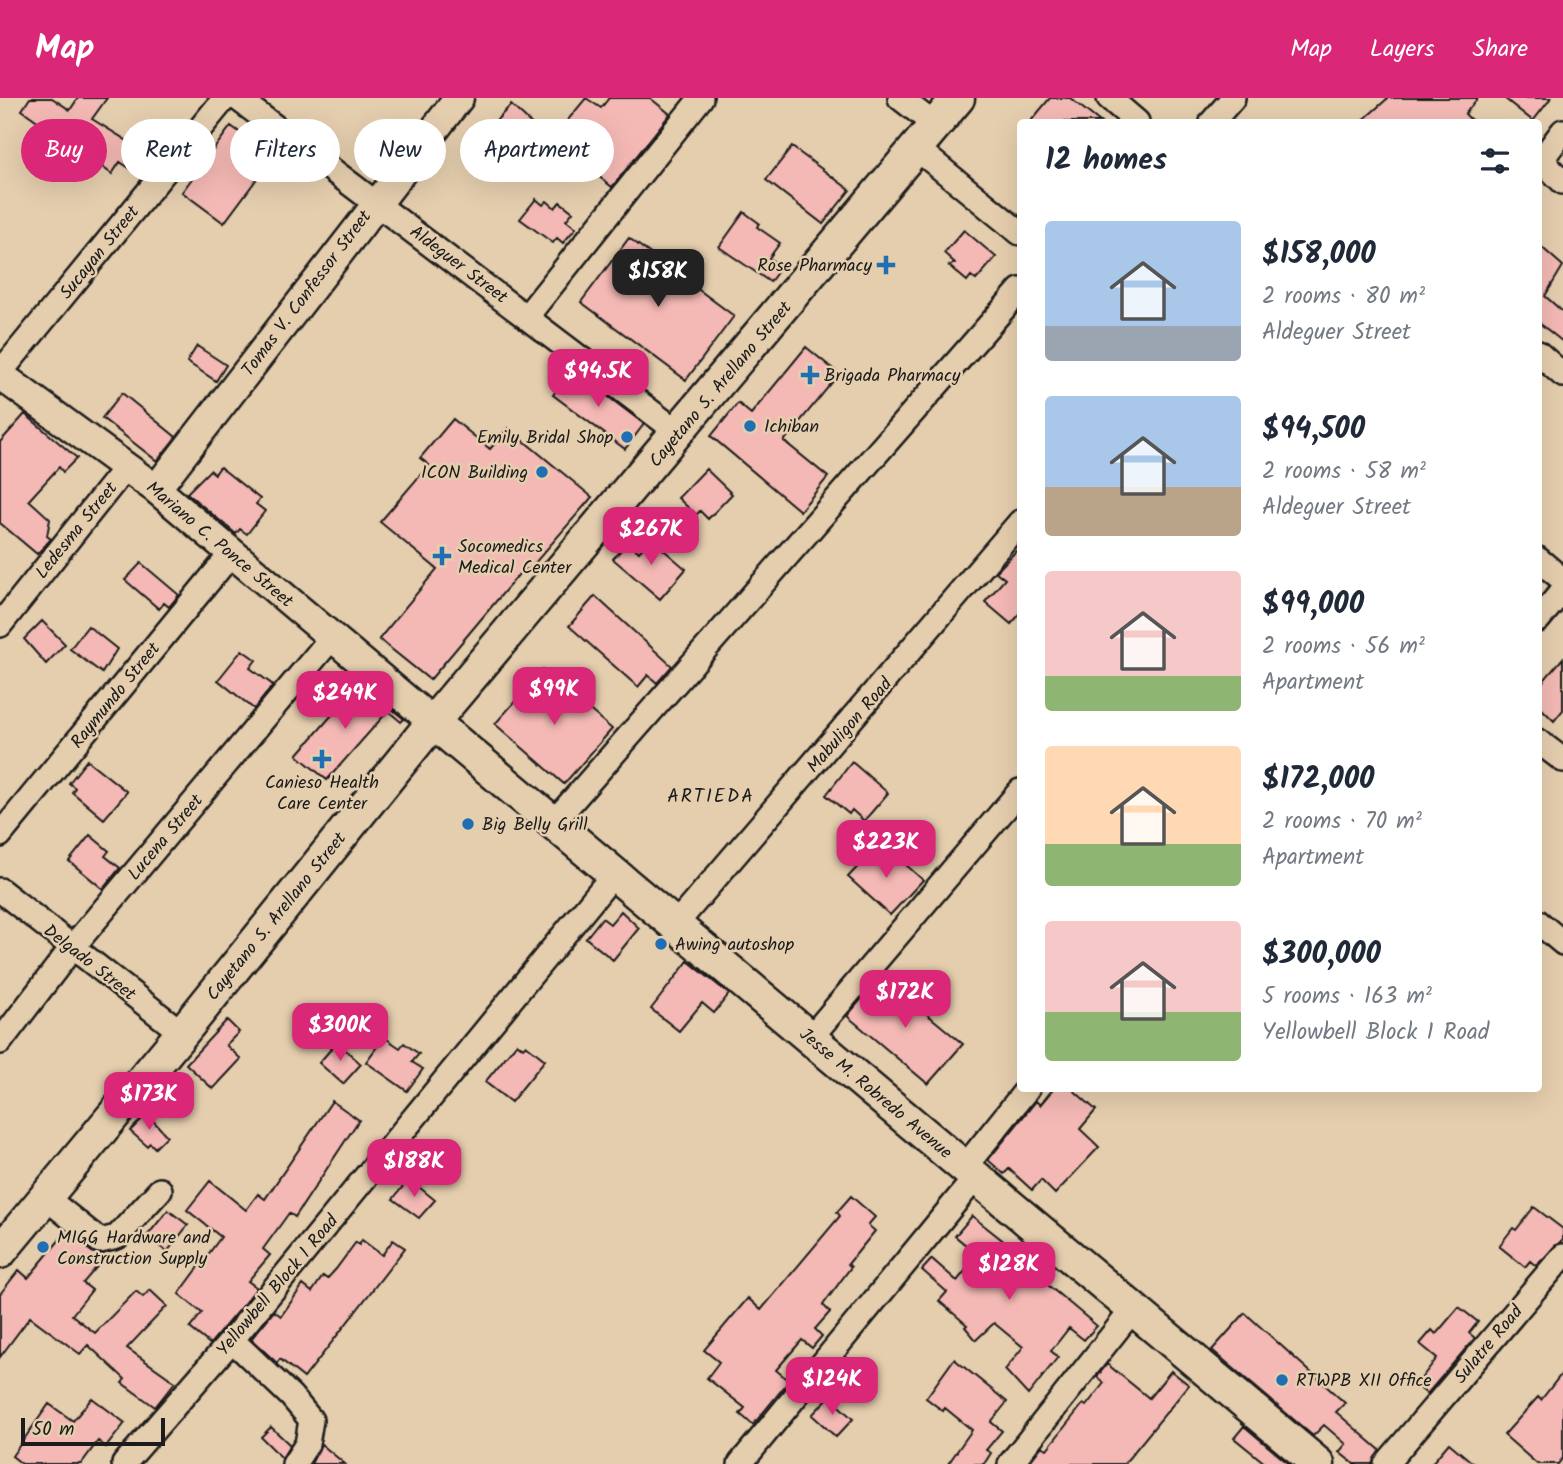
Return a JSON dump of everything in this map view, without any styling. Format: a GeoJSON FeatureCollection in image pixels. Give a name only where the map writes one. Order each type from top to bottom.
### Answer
{"type":"FeatureCollection","features":[{"type":"Feature","properties":{"kind":"main road","name":"Cayetano S. Arellano Street"},"geometry":{"type":"LineString","coordinates":[[0,1252],[182,1033],[433,722],[679,433],[958,98]]}},
{"type":"Feature","properties":{"kind":"main road","name":"Jesse M. Robredo Avenue"},"geometry":{"type":"LineString","coordinates":[[433,722],[1318,1464]]}},
{"type":"Feature","properties":{"kind":"street","name":"Sucayan Street"},"geometry":{"type":"LineString","coordinates":[[0,374],[225,98]]}},
{"type":"Feature","properties":{"kind":"street","name":"Aldeguer Street"},"geometry":{"type":"LineString","coordinates":[[237,98],[679,433]]}},
{"type":"Feature","properties":{"kind":"street","name":"Tomas V. Confessor Street"},"geometry":{"type":"LineString","coordinates":[[156,489],[458,98]]}},
{"type":"Feature","properties":{"kind":"street"},"geometry":{"type":"LineString","coordinates":[[527,316],[701,98]]}},
{"type":"Feature","properties":{"kind":"street"},"geometry":{"type":"LineString","coordinates":[[900,98],[925,137],[1017,230]]}},
{"type":"Feature","properties":{"kind":"street"},"geometry":{"type":"LineString","coordinates":[[1109,98],[1134,119]]}},
{"type":"Feature","properties":{"kind":"street"},"geometry":{"type":"LineString","coordinates":[[1215,119],[1233,98]]}},
{"type":"Feature","properties":{"kind":"street"},"geometry":{"type":"LineString","coordinates":[[1555,174],[1546,151],[1563,131]]}},
{"type":"Feature","properties":{"kind":"street"},"geometry":{"type":"LineString","coordinates":[[552,824],[1017,293]]}},
{"type":"Feature","properties":{"kind":"street"},"geometry":{"type":"LineString","coordinates":[[1542,357],[1563,375]]}},
{"type":"Feature","properties":{"kind":"street","name":"Mariano C. Ponce Street"},"geometry":{"type":"LineString","coordinates":[[0,374],[156,489],[433,722]]}},
{"type":"Feature","properties":{"kind":"street","name":"Ledesma Street"},"geometry":{"type":"LineString","coordinates":[[0,625],[126,467]]}},
{"type":"Feature","properties":{"kind":"street","name":"Mabuligon Road"},"geometry":{"type":"LineString","coordinates":[[675,925],[1017,526]]}},
{"type":"Feature","properties":{"kind":"street","name":"Raymundo Street"},"geometry":{"type":"LineString","coordinates":[[0,835],[231,554]]}},
{"type":"Feature","properties":{"kind":"street"},"geometry":{"type":"LineString","coordinates":[[1542,562],[1563,580]]}},
{"type":"Feature","properties":{"kind":"street"},"geometry":{"type":"LineString","coordinates":[[1542,615],[1563,590]]}},
{"type":"Feature","properties":{"kind":"street","name":"Lucena Street"},"geometry":{"type":"LineString","coordinates":[[0,1042],[71,949],[333,636]]}},
{"type":"Feature","properties":{"kind":"street"},"geometry":{"type":"LineString","coordinates":[[1542,744],[1563,760]]}},
{"type":"Feature","properties":{"kind":"street"},"geometry":{"type":"LineString","coordinates":[[811,1037],[1017,795]]}},
{"type":"Feature","properties":{"kind":"street","name":"Yellowbell Block 1 Road"},"geometry":{"type":"LineString","coordinates":[[124,1464],[232,1340],[613,875]]}},
{"type":"Feature","properties":{"kind":"street","name":"Delgado Street"},"geometry":{"type":"LineString","coordinates":[[0,890],[71,949],[182,1033]]}},
{"type":"Feature","properties":{"kind":"street"},"geometry":{"type":"LineString","coordinates":[[1542,925],[1563,943]]}},
{"type":"Feature","properties":{"kind":"street"},"geometry":{"type":"LineString","coordinates":[[740,1464],[970,1172],[1025,1092]]}},
{"type":"Feature","properties":{"kind":"street"},"geometry":{"type":"LineString","coordinates":[[45,1198],[100,1241],[110,1241],[117,1237],[160,1191]]}},
{"type":"Feature","properties":{"kind":"street","name":"Sulatre Road"},"geometry":{"type":"LineString","coordinates":[[1386,1464],[1563,1256]]}},
{"type":"Feature","properties":{"kind":"street"},"geometry":{"type":"LineString","coordinates":[[1010,1464],[1134,1308]]}},
{"type":"Feature","properties":{"kind":"street"},"geometry":{"type":"LineString","coordinates":[[232,1340],[312,1420],[307,1444],[294,1464]]}},
{"type":"Feature","properties":{"kind":"building"},"geometry":{"type":"Polygon","coordinates":[[[30,98],[52,98],[70,110],[78,98],[107,98],[92,119],[35,119],[22,110],[30,98]]]}},
{"type":"Feature","properties":{"kind":"building"},"geometry":{"type":"Polygon","coordinates":[[[586,98],[601,108],[609,98],[650,98],[670,114],[612,187],[606,182],[614,182],[614,119],[569,119],[586,98]]]}},
{"type":"Feature","properties":{"kind":"building"},"geometry":{"type":"Polygon","coordinates":[[[1050,98],[1070,98],[1096,119],[1032,119],[1050,98]]]}},
{"type":"Feature","properties":{"kind":"building"},"geometry":{"type":"Polygon","coordinates":[[[1388,98],[1478,98],[1465,114],[1470,119],[1364,119],[1388,98]]]}},
{"type":"Feature","properties":{"kind":"building"},"geometry":{"type":"Polygon","coordinates":[[[1504,98],[1551,98],[1535,119],[1530,119],[1504,98]]]}},
{"type":"Feature","properties":{"kind":"building"},"geometry":{"type":"Polygon","coordinates":[[[511,105],[526,119],[498,119],[511,105]]]}},
{"type":"Feature","properties":{"kind":"building"},"geometry":{"type":"Polygon","coordinates":[[[230,127],[230,182],[254,182],[224,223],[182,192],[189,182],[216,182],[216,146],[230,127]]]}},
{"type":"Feature","properties":{"kind":"building"},"geometry":{"type":"Polygon","coordinates":[[[107,128],[121,137],[121,163],[112,174],[107,170],[107,128]]]}},
{"type":"Feature","properties":{"kind":"building"},"geometry":{"type":"Polygon","coordinates":[[[792,147],[850,190],[823,224],[766,180],[792,147]]]}},
{"type":"Feature","properties":{"kind":"building"},"geometry":{"type":"Polygon","coordinates":[[[536,199],[543,205],[547,201],[555,208],[560,202],[573,212],[566,220],[576,228],[563,243],[557,238],[553,243],[520,219],[536,199]]]}},
{"type":"Feature","properties":{"kind":"building"},"geometry":{"type":"Polygon","coordinates":[[[744,212],[759,223],[757,227],[780,243],[769,258],[781,267],[770,282],[719,247],[744,212]]]}},
{"type":"Feature","properties":{"kind":"building"},"geometry":{"type":"Polygon","coordinates":[[[964,230],[996,257],[976,280],[971,276],[967,281],[949,266],[955,263],[944,253],[964,230]]]}},
{"type":"Feature","properties":{"kind":"building"},"geometry":{"type":"Polygon","coordinates":[[[629,238],[734,316],[686,380],[581,302],[629,238]]]}},
{"type":"Feature","properties":{"kind":"building"},"geometry":{"type":"Polygon","coordinates":[[[1542,248],[1563,266],[1545,296],[1563,312],[1563,342],[1542,325],[1542,248]]]}},
{"type":"Feature","properties":{"kind":"building"},"geometry":{"type":"Polygon","coordinates":[[[197,346],[226,365],[216,381],[187,362],[197,346]]]}},
{"type":"Feature","properties":{"kind":"building"},"geometry":{"type":"Polygon","coordinates":[[[806,347],[839,374],[784,441],[828,477],[800,511],[711,436],[738,403],[751,414],[806,347]]]}},
{"type":"Feature","properties":{"kind":"building"},"geometry":{"type":"Polygon","coordinates":[[[572,369],[644,424],[625,449],[553,395],[572,369]]]}},
{"type":"Feature","properties":{"kind":"building"},"geometry":{"type":"Polygon","coordinates":[[[122,393],[176,437],[157,461],[102,418],[122,393]]]}},
{"type":"Feature","properties":{"kind":"building"},"geometry":{"type":"Polygon","coordinates":[[[25,414],[77,458],[63,472],[59,467],[29,500],[50,519],[47,536],[51,539],[37,554],[0,523],[0,442],[25,414]]]}},
{"type":"Feature","properties":{"kind":"building","name":"Socomedics Medical Center"},"geometry":{"type":"Polygon","coordinates":[[[453,419],[490,449],[508,428],[592,497],[528,571],[524,568],[430,680],[379,639],[437,569],[380,522],[429,465],[420,458],[453,419]]]}},
{"type":"Feature","properties":{"kind":"building"},"geometry":{"type":"Polygon","coordinates":[[[220,467],[260,499],[256,504],[265,511],[247,534],[240,529],[236,534],[187,493],[210,470],[215,474],[220,467]]]}},
{"type":"Feature","properties":{"kind":"building"},"geometry":{"type":"Polygon","coordinates":[[[706,469],[732,494],[708,519],[700,511],[696,515],[678,498],[706,469]]]}},
{"type":"Feature","properties":{"kind":"building"},"geometry":{"type":"Polygon","coordinates":[[[651,539],[686,569],[660,599],[613,559],[628,542],[639,552],[651,539]]]}},
{"type":"Feature","properties":{"kind":"building"},"geometry":{"type":"Polygon","coordinates":[[[1017,550],[1017,617],[1011,624],[985,602],[1005,579],[996,572],[1017,550]]]}},
{"type":"Feature","properties":{"kind":"building"},"geometry":{"type":"Polygon","coordinates":[[[141,563],[179,595],[169,607],[164,603],[159,609],[125,580],[141,563]]]}},
{"type":"Feature","properties":{"kind":"building"},"geometry":{"type":"Polygon","coordinates":[[[595,596],[672,666],[657,683],[648,675],[638,687],[569,626],[595,596]]]}},
{"type":"Feature","properties":{"kind":"building"},"geometry":{"type":"Polygon","coordinates":[[[42,621],[65,644],[46,664],[24,639],[42,621]]]}},
{"type":"Feature","properties":{"kind":"building"},"geometry":{"type":"Polygon","coordinates":[[[88,626],[117,649],[102,673],[70,649],[88,626]]]}},
{"type":"Feature","properties":{"kind":"building"},"geometry":{"type":"Polygon","coordinates":[[[242,650],[256,660],[250,668],[273,685],[254,709],[218,680],[242,650]]]}},
{"type":"Feature","properties":{"kind":"building"},"geometry":{"type":"Polygon","coordinates":[[[1563,658],[1563,710],[1554,721],[1542,709],[1542,682],[1563,658]]]}},
{"type":"Feature","properties":{"kind":"building"},"geometry":{"type":"Polygon","coordinates":[[[543,670],[612,729],[564,784],[495,724],[543,670]]]}},
{"type":"Feature","properties":{"kind":"building"},"geometry":{"type":"Polygon","coordinates":[[[360,683],[404,719],[401,722],[388,711],[327,780],[297,755],[360,683]]]}},
{"type":"Feature","properties":{"kind":"building"},"geometry":{"type":"Polygon","coordinates":[[[87,760],[127,792],[104,819],[72,792],[75,788],[69,783],[87,760]]]}},
{"type":"Feature","properties":{"kind":"building"},"geometry":{"type":"Polygon","coordinates":[[[852,762],[888,793],[864,821],[852,810],[849,814],[826,795],[852,762]]]}},
{"type":"Feature","properties":{"kind":"building"},"geometry":{"type":"Polygon","coordinates":[[[90,835],[109,851],[105,856],[120,868],[103,889],[69,861],[90,835]]]}},
{"type":"Feature","properties":{"kind":"building"},"geometry":{"type":"Polygon","coordinates":[[[887,848],[923,880],[890,915],[848,877],[867,857],[874,863],[887,848]]]}},
{"type":"Feature","properties":{"kind":"building"},"geometry":{"type":"Polygon","coordinates":[[[621,911],[639,928],[613,960],[586,938],[602,918],[610,924],[621,911]]]}},
{"type":"Feature","properties":{"kind":"building"},"geometry":{"type":"Polygon","coordinates":[[[688,961],[729,994],[714,1013],[702,1003],[679,1031],[651,1009],[688,961]]]}},
{"type":"Feature","properties":{"kind":"building"},"geometry":{"type":"Polygon","coordinates":[[[881,976],[963,1044],[928,1084],[847,1016],[881,976]]]}},
{"type":"Feature","properties":{"kind":"building"},"geometry":{"type":"Polygon","coordinates":[[[227,1020],[239,1032],[226,1045],[241,1059],[213,1089],[186,1064],[227,1020]]]}},
{"type":"Feature","properties":{"kind":"building"},"geometry":{"type":"Polygon","coordinates":[[[384,1037],[400,1048],[404,1043],[419,1054],[412,1062],[423,1069],[407,1091],[366,1062],[384,1037]]]}},
{"type":"Feature","properties":{"kind":"building"},"geometry":{"type":"Polygon","coordinates":[[[337,1042],[361,1064],[343,1084],[319,1063],[337,1042]]]}},
{"type":"Feature","properties":{"kind":"building"},"geometry":{"type":"Polygon","coordinates":[[[517,1043],[523,1048],[526,1045],[545,1060],[511,1102],[485,1082],[517,1043]]]}},
{"type":"Feature","properties":{"kind":"building"},"geometry":{"type":"Polygon","coordinates":[[[1051,1092],[1076,1092],[1096,1110],[1080,1129],[1099,1147],[1055,1194],[1041,1180],[1032,1190],[1009,1169],[1004,1174],[988,1160],[1036,1101],[1040,1105],[1051,1092]]]}},
{"type":"Feature","properties":{"kind":"building"},"geometry":{"type":"Polygon","coordinates":[[[332,1101],[359,1120],[295,1217],[289,1213],[263,1249],[270,1255],[248,1281],[257,1288],[210,1344],[190,1328],[202,1313],[179,1294],[221,1237],[187,1210],[210,1181],[246,1210],[258,1194],[265,1199],[332,1101]]]}},
{"type":"Feature","properties":{"kind":"building"},"geometry":{"type":"Polygon","coordinates":[[[147,1114],[167,1136],[155,1148],[150,1143],[147,1146],[130,1131],[147,1114]]]}},
{"type":"Feature","properties":{"kind":"building"},"geometry":{"type":"Polygon","coordinates":[[[409,1179],[435,1200],[419,1218],[393,1199],[409,1179]]]}},
{"type":"Feature","properties":{"kind":"building"},"geometry":{"type":"Polygon","coordinates":[[[851,1196],[875,1217],[868,1225],[875,1231],[848,1264],[851,1267],[823,1305],[830,1312],[815,1329],[822,1336],[812,1348],[802,1340],[776,1370],[789,1381],[753,1425],[740,1414],[745,1408],[707,1378],[719,1362],[704,1350],[748,1298],[761,1310],[840,1216],[837,1212],[851,1196]]]}},
{"type":"Feature","properties":{"kind":"building"},"geometry":{"type":"Polygon","coordinates":[[[1534,1207],[1563,1229],[1563,1239],[1536,1266],[1530,1261],[1525,1267],[1499,1246],[1534,1207]]]}},
{"type":"Feature","properties":{"kind":"building"},"geometry":{"type":"Polygon","coordinates":[[[168,1210],[188,1225],[167,1252],[147,1236],[168,1210]]]}},
{"type":"Feature","properties":{"kind":"building"},"geometry":{"type":"Polygon","coordinates":[[[972,1216],[1015,1250],[1020,1244],[1040,1260],[1031,1271],[1097,1326],[1084,1340],[1069,1328],[1051,1351],[1058,1357],[1028,1395],[1005,1370],[1023,1347],[994,1323],[976,1340],[965,1327],[967,1325],[939,1301],[947,1292],[922,1270],[932,1259],[957,1281],[978,1255],[955,1236],[972,1216]]]}},
{"type":"Feature","properties":{"kind":"building"},"geometry":{"type":"Polygon","coordinates":[[[66,1232],[92,1252],[106,1256],[83,1283],[92,1290],[72,1315],[95,1333],[136,1291],[143,1297],[150,1290],[167,1306],[127,1348],[175,1382],[155,1407],[122,1383],[125,1379],[88,1345],[80,1354],[30,1317],[0,1357],[0,1294],[19,1270],[28,1278],[66,1232]]]}},
{"type":"Feature","properties":{"kind":"building"},"geometry":{"type":"Polygon","coordinates":[[[362,1240],[382,1255],[393,1240],[405,1248],[304,1378],[280,1359],[277,1363],[251,1339],[274,1311],[281,1316],[303,1285],[312,1292],[323,1276],[327,1279],[356,1242],[359,1245],[362,1240]]]}},
{"type":"Feature","properties":{"kind":"building"},"geometry":{"type":"Polygon","coordinates":[[[1459,1307],[1478,1322],[1469,1333],[1475,1338],[1427,1394],[1416,1385],[1437,1358],[1420,1344],[1432,1330],[1436,1334],[1459,1307]]]}},
{"type":"Feature","properties":{"kind":"building","name":"RTWPB XII Office"},"geometry":{"type":"Polygon","coordinates":[[[1245,1313],[1345,1403],[1336,1412],[1380,1450],[1372,1464],[1354,1464],[1339,1452],[1346,1444],[1324,1425],[1313,1436],[1212,1350],[1245,1313]]]}},
{"type":"Feature","properties":{"kind":"building"},"geometry":{"type":"Polygon","coordinates":[[[954,1359],[1007,1402],[991,1422],[1002,1431],[986,1450],[991,1453],[984,1464],[948,1464],[972,1430],[945,1408],[943,1411],[926,1398],[954,1359]]]}},
{"type":"Feature","properties":{"kind":"building"},"geometry":{"type":"Polygon","coordinates":[[[1107,1364],[1149,1398],[1171,1371],[1189,1385],[1124,1464],[1028,1464],[1042,1446],[1047,1449],[1083,1404],[1086,1406],[1104,1383],[1097,1377],[1107,1364]]]}},
{"type":"Feature","properties":{"kind":"building"},"geometry":{"type":"Polygon","coordinates":[[[1563,1372],[1563,1458],[1558,1464],[1537,1464],[1504,1435],[1538,1397],[1541,1400],[1563,1372]]]}},
{"type":"Feature","properties":{"kind":"building"},"geometry":{"type":"Polygon","coordinates":[[[829,1397],[853,1419],[836,1437],[812,1415],[829,1397]]]}},
{"type":"Feature","properties":{"kind":"building"},"geometry":{"type":"Polygon","coordinates":[[[92,1398],[125,1423],[106,1447],[98,1441],[81,1464],[22,1464],[12,1456],[49,1404],[73,1421],[92,1398]]]}},
{"type":"Feature","properties":{"kind":"building"},"geometry":{"type":"Polygon","coordinates":[[[1244,1426],[1289,1464],[1266,1464],[1234,1438],[1244,1426]]]}},
{"type":"Feature","properties":{"kind":"building"},"geometry":{"type":"Polygon","coordinates":[[[271,1427],[290,1445],[282,1458],[261,1437],[271,1427]]]}},
{"type":"Feature","properties":{"kind":"building"},"geometry":{"type":"Polygon","coordinates":[[[1449,1443],[1474,1464],[1431,1464],[1449,1443]]]}},
{"type":"Feature","properties":{"kind":"building"},"geometry":{"type":"Polygon","coordinates":[[[321,1444],[345,1464],[311,1464],[321,1444]]]}},
{"type":"Feature","properties":{"kind":"place","name":"Rose Pharmacy"},"geometry":{"type":"Point","coordinates":[886,265]}},
{"type":"Feature","properties":{"kind":"place","name":"Brigada Pharmacy"},"geometry":{"type":"Point","coordinates":[810,375]}},
{"type":"Feature","properties":{"kind":"place","name":"Ichiban"},"geometry":{"type":"Point","coordinates":[750,426]}},
{"type":"Feature","properties":{"kind":"place","name":"Emily Bridal Shop"},"geometry":{"type":"Point","coordinates":[627,437]}},
{"type":"Feature","properties":{"kind":"place","name":"ICON Building"},"geometry":{"type":"Point","coordinates":[542,472]}},
{"type":"Feature","properties":{"kind":"place","name":"Socomedics Medical Center"},"geometry":{"type":"Point","coordinates":[442,556]}},
{"type":"Feature","properties":{"kind":"place","name":"Canieso Health Care Center"},"geometry":{"type":"Point","coordinates":[322,759]}},
{"type":"Feature","properties":{"kind":"place","name":"Big Belly Grill"},"geometry":{"type":"Point","coordinates":[468,824]}},
{"type":"Feature","properties":{"kind":"place","name":"Awing autoshop"},"geometry":{"type":"Point","coordinates":[661,944]}},
{"type":"Feature","properties":{"kind":"place","name":"MIGG Hardware and Construction Supply"},"geometry":{"type":"Point","coordinates":[43,1247]}},
{"type":"Feature","properties":{"kind":"place","name":"RTWPB XII Office"},"geometry":{"type":"Point","coordinates":[1282,1380]}},
{"type":"Feature","properties":{"kind":"district","name":"ARTIEDA"},"geometry":{"type":"Point","coordinates":[711,795]}}]}
